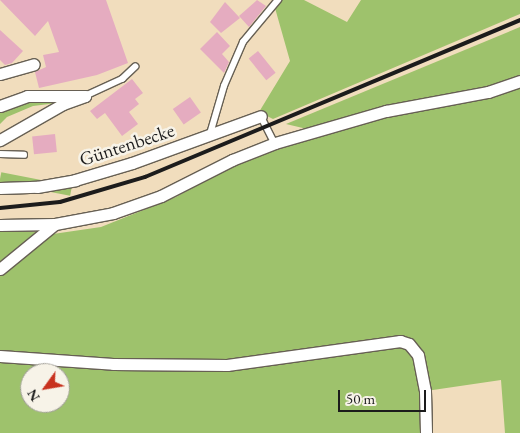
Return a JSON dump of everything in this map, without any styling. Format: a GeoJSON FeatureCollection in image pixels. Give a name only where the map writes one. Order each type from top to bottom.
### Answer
{"type":"FeatureCollection","features":[{"type":"Feature","properties":{"kind":"street"},"geometry":{"type":"LineString","coordinates":[[0,74],[34,64]]}},
{"type":"Feature","properties":{"kind":"street"},"geometry":{"type":"LineString","coordinates":[[0,225],[56,224],[104,216],[154,199],[275,143],[386,111],[488,92],[520,81]]}},
{"type":"Feature","properties":{"kind":"street"},"geometry":{"type":"LineString","coordinates":[[0,106],[27,96],[72,93],[85,96]]}},
{"type":"Feature","properties":{"kind":"street"},"geometry":{"type":"LineString","coordinates":[[0,140],[63,104],[85,96]]}},
{"type":"Feature","properties":{"kind":"street","name":"Güntenbecke"},"geometry":{"type":"LineString","coordinates":[[0,188],[37,187],[75,180],[132,163],[260,116]]}},
{"type":"Feature","properties":{"kind":"street"},"geometry":{"type":"LineString","coordinates":[[0,268],[56,224]]}},
{"type":"Feature","properties":{"kind":"street"},"geometry":{"type":"LineString","coordinates":[[0,356],[113,364],[227,365],[394,341],[409,344],[416,351],[424,391],[426,433]]}},
{"type":"Feature","properties":{"kind":"lane"},"geometry":{"type":"LineString","coordinates":[[210,134],[224,86],[243,42],[278,0]]}},
{"type":"Feature","properties":{"kind":"lane"},"geometry":{"type":"LineString","coordinates":[[85,96],[122,79],[135,67]]}},
{"type":"Feature","properties":{"kind":"lane"},"geometry":{"type":"LineString","coordinates":[[260,116],[275,143]]}},
{"type":"Feature","properties":{"kind":"lane"},"geometry":{"type":"LineString","coordinates":[[0,154],[24,155]]}},
{"type":"Feature","properties":{"kind":"green space"},"geometry":{"type":"Polygon","coordinates":[[[279,0],[304,0],[347,22],[361,0],[520,0],[520,14],[273,119],[259,112],[290,61],[275,8],[279,0]]]}},
{"type":"Feature","properties":{"kind":"green space"},"geometry":{"type":"Polygon","coordinates":[[[520,27],[520,79],[307,129],[286,124],[520,27]]]}},
{"type":"Feature","properties":{"kind":"green space"},"geometry":{"type":"Polygon","coordinates":[[[520,83],[520,433],[505,433],[501,380],[426,391],[411,340],[264,357],[178,363],[0,354],[0,271],[40,241],[53,234],[101,227],[176,197],[224,170],[276,150],[386,114],[520,83]]]}},
{"type":"Feature","properties":{"kind":"green space"},"geometry":{"type":"Polygon","coordinates":[[[65,97],[57,103],[33,106],[7,117],[0,124],[0,109],[20,101],[65,97]]]}},
{"type":"Feature","properties":{"kind":"green space"},"geometry":{"type":"Polygon","coordinates":[[[1,172],[72,186],[70,196],[0,182],[1,172]]]}},
{"type":"Feature","properties":{"kind":"green space"},"geometry":{"type":"Polygon","coordinates":[[[0,232],[40,232],[0,265],[0,232]]]}},
{"type":"Feature","properties":{"kind":"green space"},"geometry":{"type":"Polygon","coordinates":[[[398,344],[410,350],[416,357],[424,433],[0,433],[0,361],[51,363],[20,363],[20,413],[70,413],[70,364],[177,368],[398,344]]]}},
{"type":"Feature","properties":{"kind":"building"},"geometry":{"type":"Polygon","coordinates":[[[0,0],[106,0],[128,63],[97,75],[39,88],[35,72],[46,67],[43,55],[59,52],[48,21],[35,36],[0,0]]]}},
{"type":"Feature","properties":{"kind":"building"},"geometry":{"type":"Polygon","coordinates":[[[257,0],[266,6],[249,27],[239,16],[257,0]]]}},
{"type":"Feature","properties":{"kind":"building"},"geometry":{"type":"Polygon","coordinates":[[[225,2],[240,18],[221,33],[210,22],[225,2]]]}},
{"type":"Feature","properties":{"kind":"building"},"geometry":{"type":"Polygon","coordinates":[[[0,30],[23,51],[12,63],[5,65],[0,60],[0,30]]]}},
{"type":"Feature","properties":{"kind":"building"},"geometry":{"type":"Polygon","coordinates":[[[217,32],[230,46],[222,54],[229,62],[224,73],[200,49],[217,32]]]}},
{"type":"Feature","properties":{"kind":"building"},"geometry":{"type":"Polygon","coordinates":[[[258,51],[276,73],[266,80],[249,59],[258,51]]]}},
{"type":"Feature","properties":{"kind":"building"},"geometry":{"type":"Polygon","coordinates":[[[132,79],[143,93],[135,99],[139,104],[129,112],[138,124],[122,136],[105,113],[97,119],[90,111],[132,79]]]}},
{"type":"Feature","properties":{"kind":"building"},"geometry":{"type":"Polygon","coordinates":[[[190,97],[201,113],[184,125],[173,109],[190,97]]]}},
{"type":"Feature","properties":{"kind":"building"},"geometry":{"type":"Polygon","coordinates":[[[55,134],[57,152],[34,154],[32,136],[55,134]]]}},
{"type":"Feature","properties":{"kind":"railway"},"geometry":{"type":"LineString","coordinates":[[0,208],[60,202],[145,177],[520,20]]}}]}
